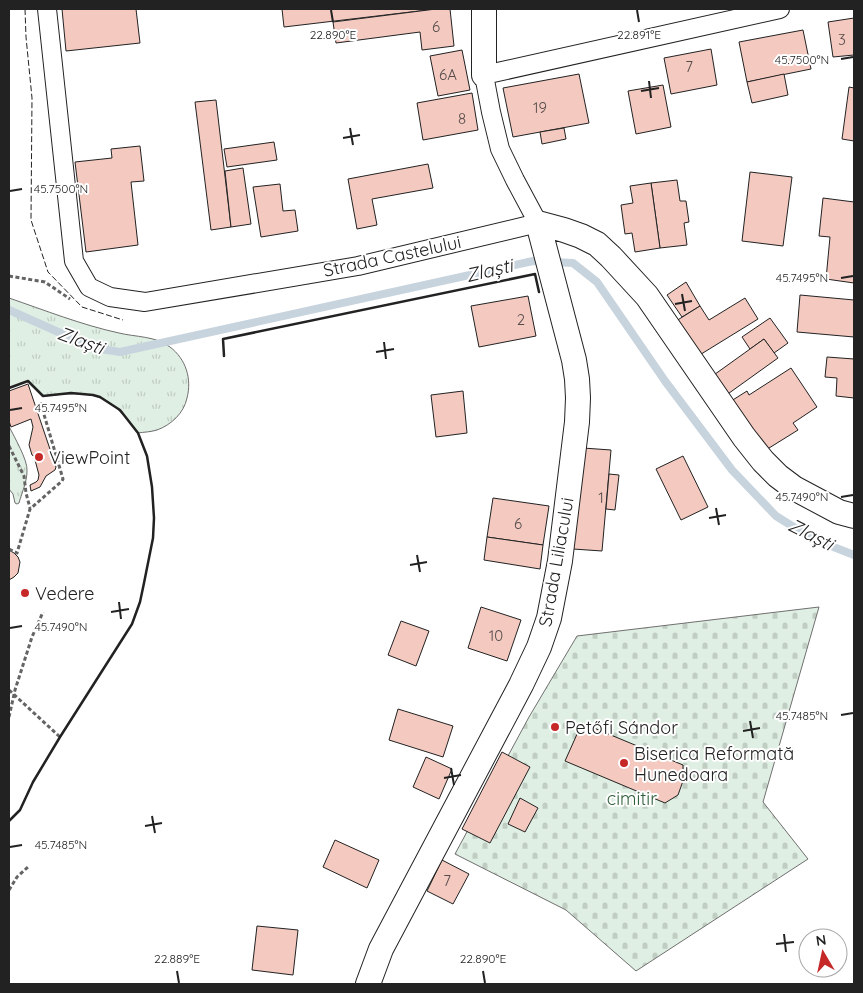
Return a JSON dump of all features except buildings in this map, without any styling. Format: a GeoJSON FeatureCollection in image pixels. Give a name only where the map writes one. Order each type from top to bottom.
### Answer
{"type":"FeatureCollection","features":[{"type":"Feature","properties":{"kind":"street","name":"Strada Castelului"},"geometry":{"type":"LineString","coordinates":[[47,9],[74,261],[89,287],[110,297],[145,302],[358,266],[538,223],[564,230],[597,244],[647,296],[739,429],[763,461],[778,476],[794,488],[839,512],[854,516]]}},
{"type":"Feature","properties":{"kind":"street"},"geometry":{"type":"LineString","coordinates":[[484,9],[484,75],[500,149],[538,223]]}},
{"type":"Feature","properties":{"kind":"street"},"geometry":{"type":"LineString","coordinates":[[484,75],[780,9]]}},
{"type":"Feature","properties":{"kind":"street","name":"Strada Liliacului"},"geometry":{"type":"LineString","coordinates":[[368,984],[381,949],[521,686],[539,647],[549,618],[560,561],[577,422],[578,398],[574,360],[538,223]]}},
{"type":"Feature","properties":{"kind":"path"},"geometry":{"type":"LineString","coordinates":[[9,276],[45,282],[82,307],[104,294]]}},
{"type":"Feature","properties":{"kind":"path"},"geometry":{"type":"LineString","coordinates":[[30,509],[63,479],[40,401]]}},
{"type":"Feature","properties":{"kind":"path"},"geometry":{"type":"LineString","coordinates":[[9,446],[24,476],[30,509],[17,553],[9,549]]}},
{"type":"Feature","properties":{"kind":"path"},"geometry":{"type":"LineString","coordinates":[[9,717],[15,690],[32,638],[43,612]]}},
{"type":"Feature","properties":{"kind":"path"},"geometry":{"type":"LineString","coordinates":[[9,690],[60,737]]}},
{"type":"Feature","properties":{"kind":"path"},"geometry":{"type":"LineString","coordinates":[[9,890],[16,877],[28,866]]}},
{"type":"Feature","properties":{"kind":"green space"},"geometry":{"type":"Polygon","coordinates":[[[9,298],[91,326],[164,343],[176,352],[184,363],[189,384],[183,409],[172,422],[162,428],[138,433],[117,409],[98,397],[87,394],[43,396],[28,381],[9,388],[9,298]]]}},
{"type":"Feature","properties":{"kind":"green space"},"geometry":{"type":"Polygon","coordinates":[[[9,426],[27,466],[25,483],[19,503],[17,504],[9,489],[9,426]]]}},
{"type":"Feature","properties":{"kind":"green space","name":"cimitir"},"geometry":{"type":"Polygon","coordinates":[[[819,607],[763,802],[808,859],[636,971],[566,910],[455,854],[529,717],[577,636],[819,607]]]}},
{"type":"Feature","properties":{"kind":"waterway","name":"Zlaști"},"geometry":{"type":"LineString","coordinates":[[9,310],[94,348],[120,352],[533,261],[573,263],[597,282],[665,381],[732,470],[776,516],[813,539],[854,555]]}},
{"type":"Feature","properties":{"kind":"fence"},"geometry":{"type":"LineString","coordinates":[[25,9],[32,98],[31,220],[48,272],[82,307],[123,320]]}},
{"type":"Feature","properties":{"kind":"wall"},"geometry":{"type":"LineString","coordinates":[[224,356],[223,339],[535,274],[539,292]]}},
{"type":"Feature","properties":{"kind":"wall"},"geometry":{"type":"LineString","coordinates":[[9,388],[28,381],[43,396],[71,393],[93,395],[100,397],[120,410],[138,433],[147,456],[154,518],[153,538],[144,583],[132,624],[60,737],[33,782],[20,810],[9,821]]}},
{"type":"Feature","properties":{"kind":"place","name":"ViewPoint"},"geometry":{"type":"Point","coordinates":[39,457]}},
{"type":"Feature","properties":{"kind":"place","name":"Vedere"},"geometry":{"type":"Point","coordinates":[25,593]}},
{"type":"Feature","properties":{"kind":"place","name":"Petőfi Sándor"},"geometry":{"type":"Point","coordinates":[555,727]}},
{"type":"Feature","properties":{"kind":"place","name":"Biserica Reformată Hunedoara"},"geometry":{"type":"Point","coordinates":[624,763]}}]}
